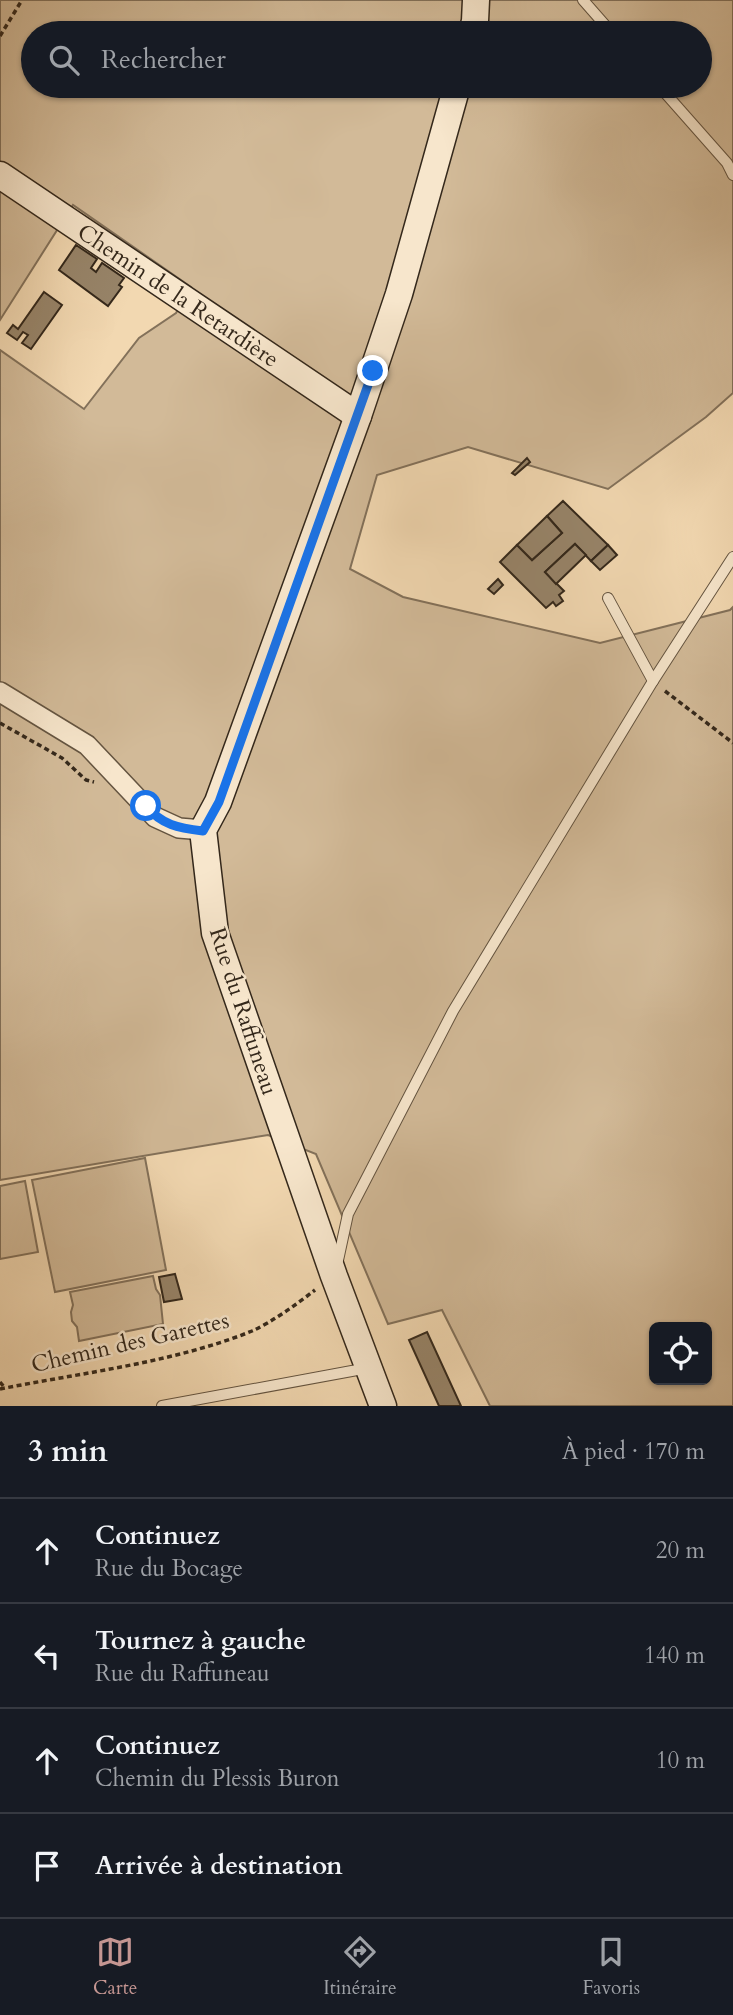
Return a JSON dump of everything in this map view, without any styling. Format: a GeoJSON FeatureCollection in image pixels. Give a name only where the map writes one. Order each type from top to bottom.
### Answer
{"type":"FeatureCollection","features":[{"type":"Feature","properties":{"kind":"street"},"geometry":{"type":"LineString","coordinates":[[475,21],[476,0]]}},
{"type":"Feature","properties":{"kind":"street"},"geometry":{"type":"LineString","coordinates":[[0,692],[87,744],[155,817],[179,828],[203,831],[219,802],[358,416],[399,294],[454,98]]}},
{"type":"Feature","properties":{"kind":"street","name":"Chemin de la Retardière"},"geometry":{"type":"LineString","coordinates":[[0,176],[358,416]]}},
{"type":"Feature","properties":{"kind":"street","name":"Rue du Raffuneau"},"geometry":{"type":"LineString","coordinates":[[203,831],[215,933],[334,1276],[383,1406]]}},
{"type":"Feature","properties":{"kind":"lane"},"geometry":{"type":"LineString","coordinates":[[583,0],[601,21]]}},
{"type":"Feature","properties":{"kind":"lane"},"geometry":{"type":"LineString","coordinates":[[670,98],[727,163],[733,174]]}},
{"type":"Feature","properties":{"kind":"lane"},"geometry":{"type":"LineString","coordinates":[[334,1276],[348,1214],[438,1038],[653,681],[733,557]]}},
{"type":"Feature","properties":{"kind":"lane"},"geometry":{"type":"LineString","coordinates":[[608,598],[653,681]]}},
{"type":"Feature","properties":{"kind":"lane"},"geometry":{"type":"LineString","coordinates":[[162,1406],[195,1403],[369,1368]]}},
{"type":"Feature","properties":{"kind":"path"},"geometry":{"type":"LineString","coordinates":[[0,36],[22,0]]}},
{"type":"Feature","properties":{"kind":"path"},"geometry":{"type":"LineString","coordinates":[[653,681],[733,743]]}},
{"type":"Feature","properties":{"kind":"path"},"geometry":{"type":"LineString","coordinates":[[0,723],[62,758],[86,780],[98,783]]}},
{"type":"Feature","properties":{"kind":"path","name":"Chemin des Garettes"},"geometry":{"type":"LineString","coordinates":[[3,1388],[211,1345],[254,1330],[334,1276]]}},
{"type":"Feature","properties":{"kind":"path"},"geometry":{"type":"LineString","coordinates":[[0,1382],[3,1388]]}},
{"type":"Feature","properties":{"kind":"shaded area"},"geometry":{"type":"Polygon","coordinates":[[[0,0],[733,0],[733,393],[706,417],[608,489],[468,447],[377,475],[350,569],[403,597],[600,643],[730,610],[733,607],[733,1406],[490,1406],[442,1310],[388,1324],[316,1154],[268,1135],[0,1180],[0,350],[84,409],[139,338],[176,313],[191,287],[73,205],[0,320],[0,0]]]}},
{"type":"Feature","properties":{"kind":"shaded area"},"geometry":{"type":"Polygon","coordinates":[[[145,1158],[166,1270],[55,1292],[32,1180],[145,1158]]]}},
{"type":"Feature","properties":{"kind":"shaded area"},"geometry":{"type":"Polygon","coordinates":[[[25,1181],[38,1252],[0,1259],[0,1186],[25,1181]]]}},
{"type":"Feature","properties":{"kind":"shaded area"},"geometry":{"type":"Polygon","coordinates":[[[153,1276],[160,1295],[163,1324],[79,1341],[77,1327],[72,1321],[70,1292],[153,1276]]]}},
{"type":"Feature","properties":{"kind":"building"},"geometry":{"type":"Polygon","coordinates":[[[76,245],[97,259],[91,268],[96,272],[102,263],[124,278],[119,285],[122,287],[108,306],[59,270],[76,245]]]}},
{"type":"Feature","properties":{"kind":"building"},"geometry":{"type":"Polygon","coordinates":[[[44,292],[62,305],[31,349],[22,343],[28,335],[23,332],[17,340],[7,333],[13,325],[18,329],[44,292]]]}},
{"type":"Feature","properties":{"kind":"building"},"geometry":{"type":"Polygon","coordinates":[[[527,458],[530,462],[515,475],[512,473],[527,458]]]}},
{"type":"Feature","properties":{"kind":"building"},"geometry":{"type":"Polygon","coordinates":[[[563,501],[608,545],[591,561],[575,544],[545,572],[564,591],[559,595],[563,601],[556,606],[553,602],[546,608],[500,562],[517,545],[532,560],[562,533],[547,516],[563,501]]]}},
{"type":"Feature","properties":{"kind":"building"},"geometry":{"type":"Polygon","coordinates":[[[547,516],[562,533],[532,560],[517,545],[547,516]]]}},
{"type":"Feature","properties":{"kind":"building"},"geometry":{"type":"Polygon","coordinates":[[[575,544],[586,555],[556,584],[545,572],[575,544]]]}},
{"type":"Feature","properties":{"kind":"building"},"geometry":{"type":"Polygon","coordinates":[[[608,545],[617,555],[600,570],[591,561],[608,545]]]}},
{"type":"Feature","properties":{"kind":"building"},"geometry":{"type":"Polygon","coordinates":[[[498,579],[503,585],[494,594],[488,589],[498,579]]]}},
{"type":"Feature","properties":{"kind":"building"},"geometry":{"type":"Polygon","coordinates":[[[175,1274],[182,1299],[164,1302],[159,1277],[175,1274]]]}},
{"type":"Feature","properties":{"kind":"building"},"geometry":{"type":"Polygon","coordinates":[[[427,1332],[461,1406],[439,1406],[409,1340],[427,1332]]]}},
{"type":"Feature","properties":{"kind":"route"},"geometry":{"type":"LineString","coordinates":[[146,806],[155,817],[179,828],[203,831],[219,802],[373,371]]}}]}
